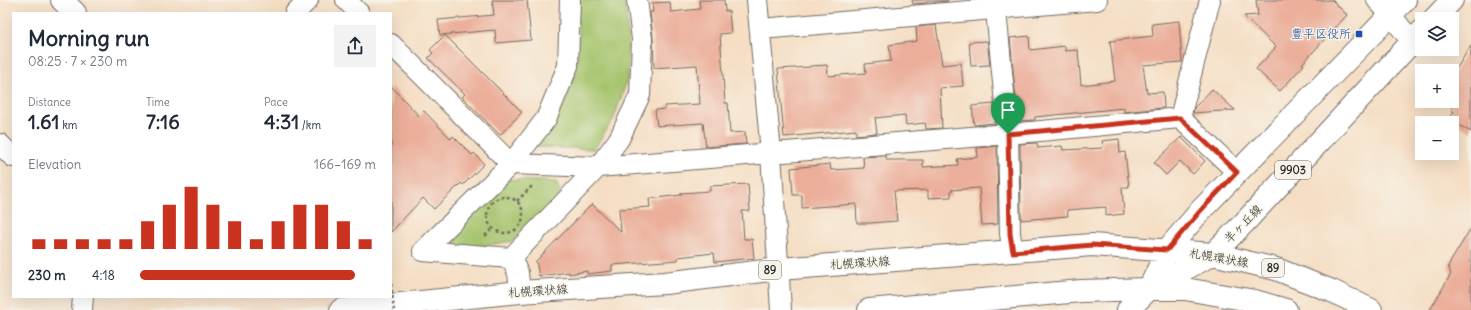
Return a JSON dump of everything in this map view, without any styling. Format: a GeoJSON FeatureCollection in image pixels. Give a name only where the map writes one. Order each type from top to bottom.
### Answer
{"type":"FeatureCollection","features":[{"type":"Feature","properties":{"kind":"main road"},"geometry":{"type":"LineString","coordinates":[[62,0],[74,12]]}},
{"type":"Feature","properties":{"kind":"main road"},"geometry":{"type":"LineString","coordinates":[[1441,12],[1452,0]]}},
{"type":"Feature","properties":{"kind":"main road"},"geometry":{"type":"LineString","coordinates":[[1128,310],[1149,288],[1167,250],[1202,209],[1391,5]]}},
{"type":"Feature","properties":{"kind":"main road","name":"羊ヶ丘線"},"geometry":{"type":"LineString","coordinates":[[1149,288],[1213,254],[1244,223],[1415,39]]}},
{"type":"Feature","properties":{"kind":"main road","name":"札幌環状線"},"geometry":{"type":"LineString","coordinates":[[341,310],[520,292],[665,283],[779,268],[1092,245],[1213,254],[1276,269],[1332,291],[1371,310]]}},
{"type":"Feature","properties":{"kind":"main road"},"geometry":{"type":"LineString","coordinates":[[869,310],[1081,291],[1149,288],[1185,289],[1255,301],[1286,310]]}},
{"type":"Feature","properties":{"kind":"street"},"geometry":{"type":"LineString","coordinates":[[296,12],[308,0]]}},
{"type":"Feature","properties":{"kind":"street"},"geometry":{"type":"LineString","coordinates":[[346,0],[358,12]]}},
{"type":"Feature","properties":{"kind":"street"},"geometry":{"type":"LineString","coordinates":[[510,258],[423,251],[511,164],[546,119],[568,66],[570,0]]}},
{"type":"Feature","properties":{"kind":"street"},"geometry":{"type":"LineString","coordinates":[[510,258],[598,167],[619,139],[640,95],[642,39],[637,0]]}},
{"type":"Feature","properties":{"kind":"street"},"geometry":{"type":"LineString","coordinates":[[758,0],[771,153],[781,310]]}},
{"type":"Feature","properties":{"kind":"street"},"geometry":{"type":"LineString","coordinates":[[761,29],[996,5],[1097,0]]}},
{"type":"Feature","properties":{"kind":"street"},"geometry":{"type":"LineString","coordinates":[[1180,118],[1210,0]]}},
{"type":"Feature","properties":{"kind":"street"},"geometry":{"type":"LineString","coordinates":[[996,5],[1008,134],[1010,234],[1013,252]]}},
{"type":"Feature","properties":{"kind":"street"},"geometry":{"type":"LineString","coordinates":[[1391,5],[1415,35]]}},
{"type":"Feature","properties":{"kind":"street"},"geometry":{"type":"LineString","coordinates":[[392,45],[511,164],[598,167],[1008,134],[1180,118],[1237,172]]}},
{"type":"Feature","properties":{"kind":"street"},"geometry":{"type":"LineString","coordinates":[[0,144],[12,156]]}},
{"type":"Feature","properties":{"kind":"street"},"geometry":{"type":"LineString","coordinates":[[510,258],[518,273],[520,292]]}},
{"type":"Feature","properties":{"kind":"street"},"geometry":{"type":"LineString","coordinates":[[82,310],[83,298]]}},
{"type":"Feature","properties":{"kind":"path"},"geometry":{"type":"LineString","coordinates":[[517,201],[536,182]]}},
{"type":"Feature","properties":{"kind":"path"},"geometry":{"type":"LineString","coordinates":[[506,197],[517,201],[522,211],[522,217],[518,227],[508,232],[493,228],[489,223],[488,211],[494,200],[506,197]]}},
{"type":"Feature","properties":{"kind":"green space"},"geometry":{"type":"Polygon","coordinates":[[[575,0],[625,0],[628,34],[628,77],[614,118],[594,149],[537,147],[566,101],[576,68],[579,34],[575,0]]]}},
{"type":"Feature","properties":{"kind":"green space"},"geometry":{"type":"Polygon","coordinates":[[[505,179],[556,182],[561,195],[513,241],[483,246],[462,247],[452,240],[452,231],[505,179]]]}},
{"type":"Feature","properties":{"kind":"building"},"geometry":{"type":"Polygon","coordinates":[[[492,0],[527,0],[531,40],[496,43],[495,30],[440,35],[438,20],[494,15],[492,0]]]}},
{"type":"Feature","properties":{"kind":"building"},"geometry":{"type":"Polygon","coordinates":[[[699,0],[724,0],[725,11],[729,11],[731,33],[720,34],[725,103],[728,103],[730,133],[745,132],[746,144],[706,147],[703,123],[657,126],[655,110],[665,109],[665,106],[700,104],[697,65],[654,68],[650,12],[653,12],[652,3],[670,2],[671,12],[700,9],[699,0]]]}},
{"type":"Feature","properties":{"kind":"building"},"geometry":{"type":"Polygon","coordinates":[[[912,0],[948,0],[948,1],[913,4],[912,0]]]}},
{"type":"Feature","properties":{"kind":"building"},"geometry":{"type":"Polygon","coordinates":[[[1256,0],[1332,0],[1347,15],[1302,64],[1304,65],[1280,91],[1256,69],[1276,47],[1244,16],[1258,15],[1256,0]]]}},
{"type":"Feature","properties":{"kind":"building"},"geometry":{"type":"Polygon","coordinates":[[[1179,21],[1182,62],[1143,65],[1147,93],[1163,92],[1164,108],[1124,112],[1124,108],[1035,117],[1035,120],[1018,121],[1010,38],[1029,36],[1030,50],[1065,46],[1065,51],[1078,50],[1081,85],[1115,81],[1110,41],[1153,36],[1152,24],[1179,21]]]}},
{"type":"Feature","properties":{"kind":"building"},"geometry":{"type":"Polygon","coordinates":[[[936,25],[942,65],[961,63],[963,86],[940,88],[942,128],[926,129],[925,123],[906,125],[905,115],[875,118],[877,133],[856,135],[856,130],[784,137],[778,69],[827,65],[828,76],[866,73],[865,64],[891,61],[889,45],[917,41],[916,27],[936,25]]]}},
{"type":"Feature","properties":{"kind":"building"},"geometry":{"type":"Polygon","coordinates":[[[445,35],[522,112],[500,135],[462,97],[465,94],[428,58],[433,53],[430,50],[445,35]]]}},
{"type":"Feature","properties":{"kind":"building"},"geometry":{"type":"Polygon","coordinates":[[[987,41],[990,65],[971,66],[969,42],[987,41]]]}},
{"type":"Feature","properties":{"kind":"building"},"geometry":{"type":"Polygon","coordinates":[[[1471,45],[1471,132],[1459,125],[1459,116],[1451,116],[1454,112],[1452,111],[1452,108],[1459,108],[1459,65],[1471,45]]]}},
{"type":"Feature","properties":{"kind":"building"},"geometry":{"type":"Polygon","coordinates":[[[392,87],[419,116],[424,111],[451,139],[453,136],[472,155],[474,153],[484,164],[463,185],[461,183],[434,209],[423,198],[392,231],[392,87]]]}},
{"type":"Feature","properties":{"kind":"building"},"geometry":{"type":"Polygon","coordinates":[[[1212,89],[1235,110],[1193,113],[1194,108],[1212,89]]]}},
{"type":"Feature","properties":{"kind":"building"},"geometry":{"type":"Polygon","coordinates":[[[994,104],[995,123],[974,125],[972,106],[994,104]]]}},
{"type":"Feature","properties":{"kind":"building"},"geometry":{"type":"Polygon","coordinates":[[[1181,137],[1205,161],[1193,174],[1180,161],[1166,175],[1154,163],[1181,137]]]}},
{"type":"Feature","properties":{"kind":"building"},"geometry":{"type":"Polygon","coordinates":[[[1119,139],[1120,153],[1125,152],[1129,187],[1122,187],[1124,214],[1106,216],[1106,207],[1067,210],[1068,216],[1021,220],[1020,144],[1037,143],[1038,148],[1062,146],[1063,150],[1103,148],[1102,141],[1119,139]]]}},
{"type":"Feature","properties":{"kind":"building"},"geometry":{"type":"Polygon","coordinates":[[[997,146],[998,224],[982,225],[979,188],[951,190],[951,197],[928,198],[928,190],[894,191],[897,221],[870,223],[857,223],[856,204],[802,208],[802,195],[793,195],[791,168],[830,164],[831,170],[864,168],[863,157],[878,156],[886,156],[886,160],[923,160],[923,167],[958,165],[957,159],[978,157],[977,148],[997,146]]]}},
{"type":"Feature","properties":{"kind":"building"},"geometry":{"type":"Polygon","coordinates":[[[748,184],[750,211],[742,211],[744,239],[752,239],[754,258],[715,262],[714,253],[678,257],[678,260],[612,265],[612,271],[587,274],[587,271],[569,274],[569,272],[539,276],[536,261],[592,204],[621,232],[619,209],[650,207],[649,199],[681,195],[681,193],[710,191],[710,186],[748,184]]]}},
{"type":"Feature","properties":{"kind":"building"},"geometry":{"type":"Polygon","coordinates":[[[1471,228],[1471,310],[1430,310],[1451,274],[1448,266],[1471,228]]]}},
{"type":"Feature","properties":{"kind":"place","name":"豊平区役所"},"geometry":{"type":"Point","coordinates":[1359,34]}},
{"type":"Feature","properties":{"kind":"route"},"geometry":{"type":"LineString","coordinates":[[1180,118],[1237,172],[1202,209],[1167,250],[1092,245],[1013,252],[1010,234],[1008,134],[1180,118]]}}]}
